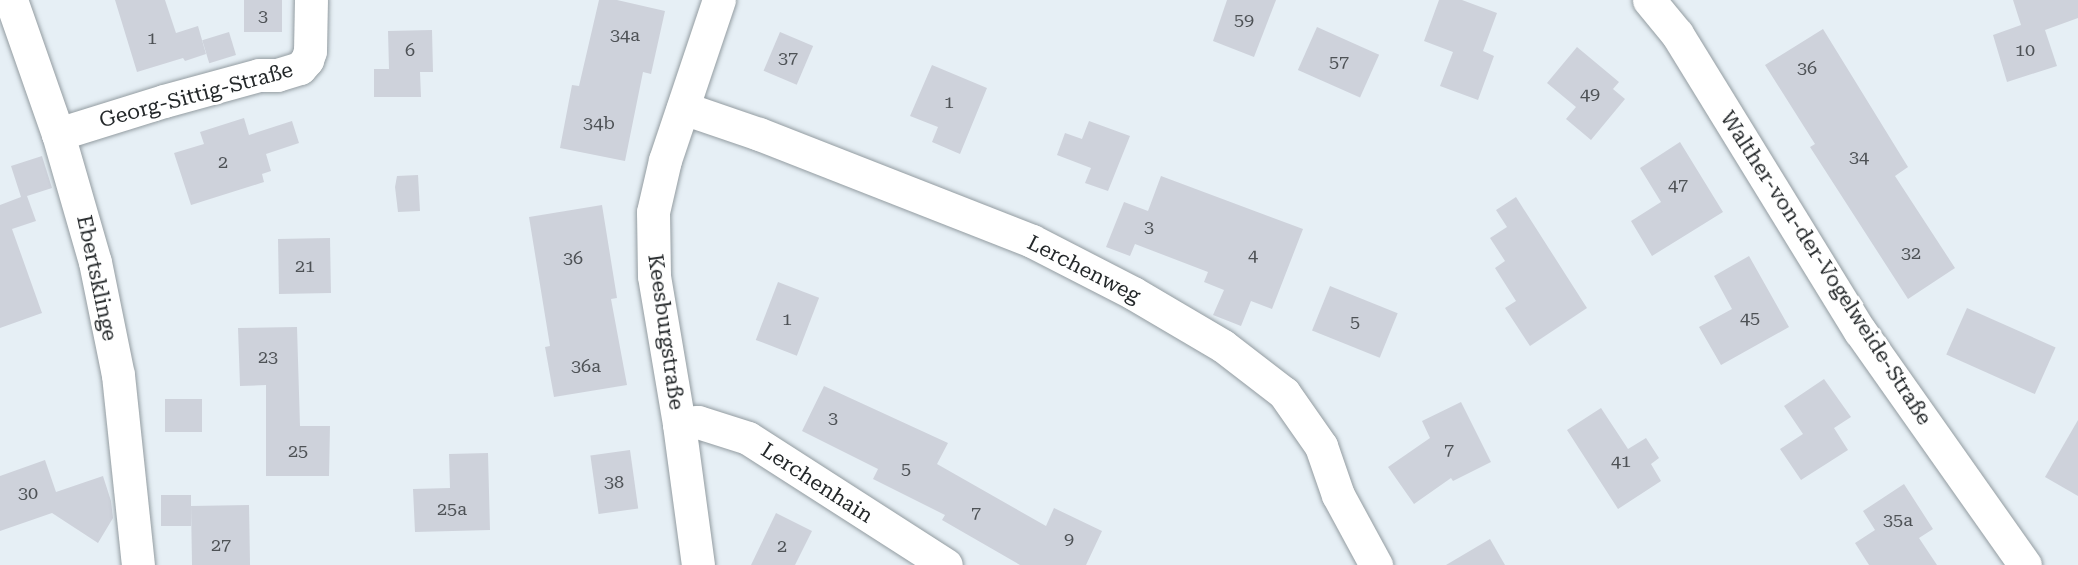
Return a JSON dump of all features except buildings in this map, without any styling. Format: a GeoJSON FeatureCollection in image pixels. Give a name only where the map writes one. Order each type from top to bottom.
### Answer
{"type":"FeatureCollection","features":[{"type":"Feature","properties":{"kind":"street","name":"Georg-Sittig-Straße"},"geometry":{"type":"LineString","coordinates":[[58,134],[184,95],[259,75],[278,75],[300,68],[310,51],[311,0]]}},
{"type":"Feature","properties":{"kind":"street","name":"Keesburgstraße"},"geometry":{"type":"LineString","coordinates":[[698,565],[679,424],[654,276],[653,212],[665,160],[719,0]]}},
{"type":"Feature","properties":{"kind":"street","name":"Walther-von-der-Vogelweide-Straße"},"geometry":{"type":"LineString","coordinates":[[1648,0],[1677,34],[1860,331],[2025,565]]}},
{"type":"Feature","properties":{"kind":"street","name":"Ebertsklinge"},"geometry":{"type":"LineString","coordinates":[[9,14],[58,134],[95,262],[118,375],[138,565]]}},
{"type":"Feature","properties":{"kind":"street","name":"Lerchenweg"},"geometry":{"type":"LineString","coordinates":[[683,108],[759,134],[1032,241],[1133,293],[1223,346],[1284,393],[1321,446],[1338,495],[1377,565]]}},
{"type":"Feature","properties":{"kind":"street","name":"Lerchenhain"},"geometry":{"type":"LineString","coordinates":[[679,424],[698,422],[748,438],[946,565]]}}]}
